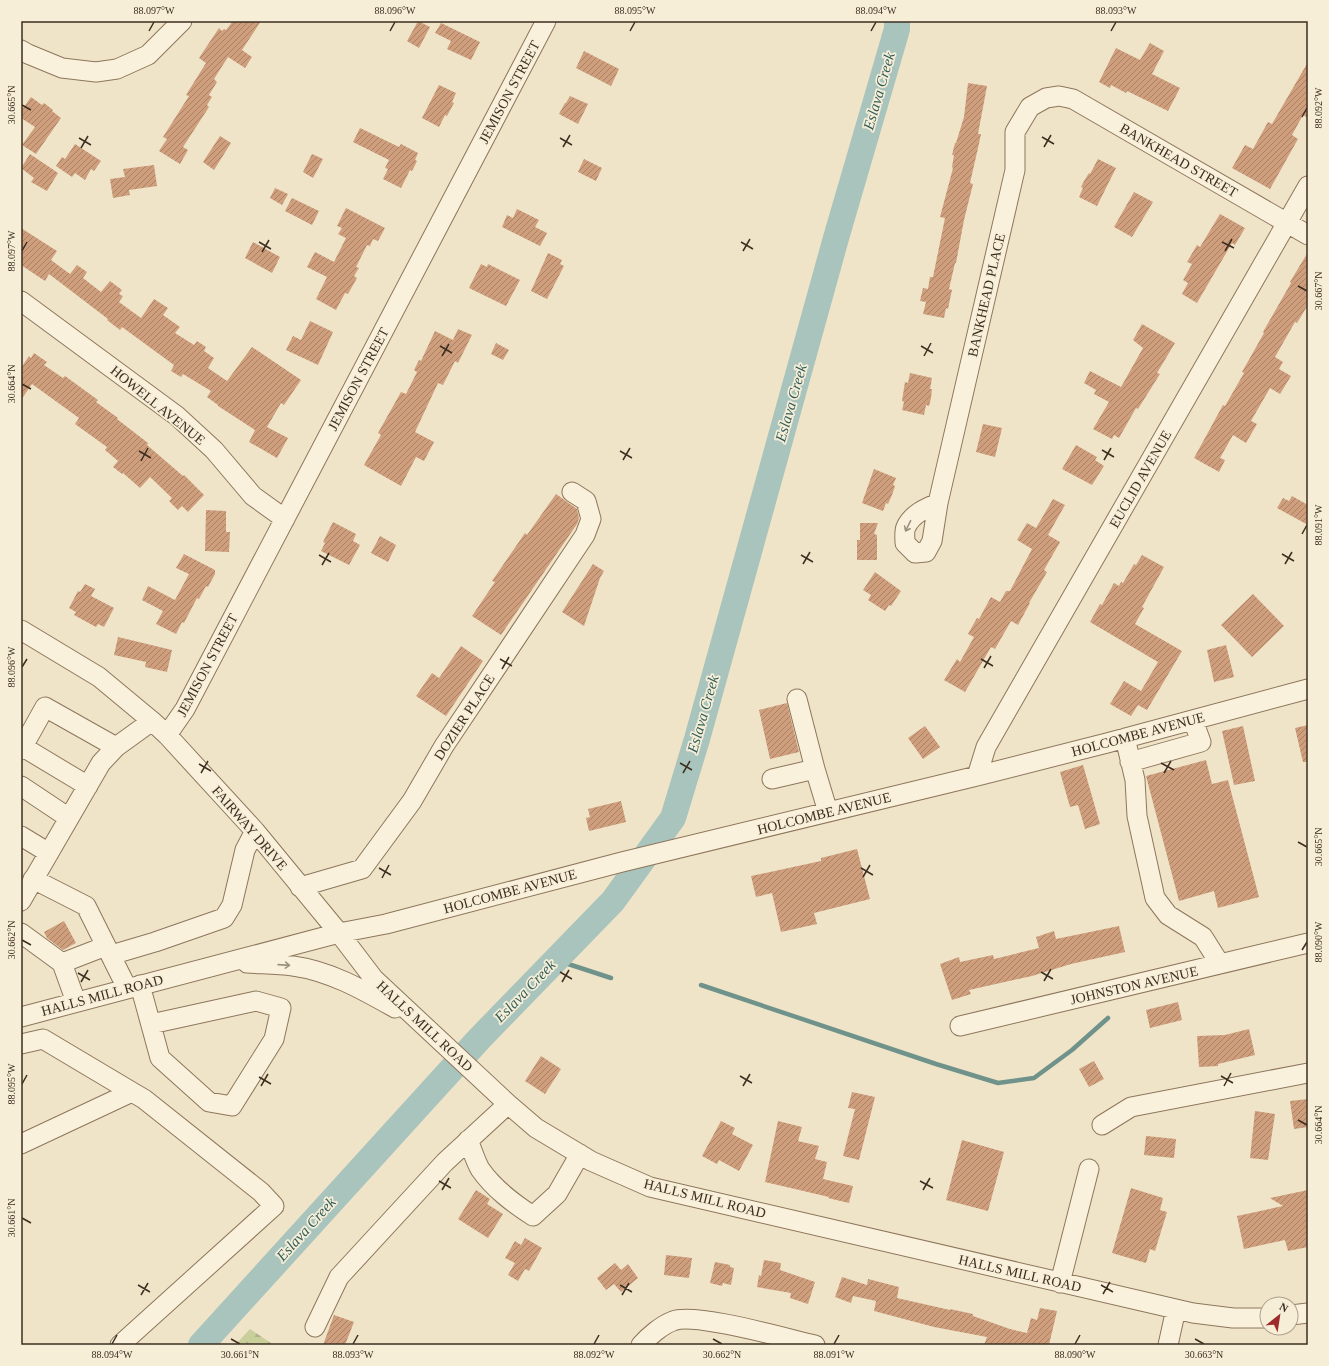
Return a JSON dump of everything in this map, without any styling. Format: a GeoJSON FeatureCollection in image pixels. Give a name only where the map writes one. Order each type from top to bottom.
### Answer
{"type":"FeatureCollection","features":[{"type":"Feature","properties":{"kind":"street"},"geometry":{"type":"LineString","coordinates":[[21,50],[62,68],[96,72],[117,69],[148,55],[182,21]]}},
{"type":"Feature","properties":{"kind":"street","name":"JEMISON STREET"},"geometry":{"type":"LineString","coordinates":[[168,735],[185,709],[546,21]]}},
{"type":"Feature","properties":{"kind":"street","name":"BANKHEAD STREET"},"geometry":{"type":"LineString","coordinates":[[1046,98],[1059,96],[1073,99],[1308,235]]}},
{"type":"Feature","properties":{"kind":"street","name":"BANKHEAD PLACE"},"geometry":{"type":"LineString","coordinates":[[938,503],[1015,170],[1014,132],[1030,107],[1046,98]]}},
{"type":"Feature","properties":{"kind":"street","name":"EUCLID AVENUE"},"geometry":{"type":"LineString","coordinates":[[977,776],[986,746],[1308,186]]}},
{"type":"Feature","properties":{"kind":"street","name":"HOWELL AVENUE"},"geometry":{"type":"LineString","coordinates":[[21,301],[177,416],[214,450],[253,496],[285,519]]}},
{"type":"Feature","properties":{"kind":"street","name":"DOZIER PLACE"},"geometry":{"type":"LineString","coordinates":[[300,887],[362,870],[412,801],[444,746],[585,535],[591,519],[586,501],[572,492]]}},
{"type":"Feature","properties":{"kind":"street","name":"FAIRWAY DRIVE"},"geometry":{"type":"LineString","coordinates":[[21,630],[45,643],[99,677],[168,735],[255,831],[339,933]]}},
{"type":"Feature","properties":{"kind":"street","name":"HOLCOMBE AVENUE"},"geometry":{"type":"LineString","coordinates":[[339,933],[386,924],[622,862],[977,776],[1308,689]]}},
{"type":"Feature","properties":{"kind":"street"},"geometry":{"type":"LineString","coordinates":[[797,699],[828,812]]}},
{"type":"Feature","properties":{"kind":"street"},"geometry":{"type":"LineString","coordinates":[[88,786],[22,749],[46,707],[116,747]]}},
{"type":"Feature","properties":{"kind":"street"},"geometry":{"type":"LineString","coordinates":[[1130,762],[1200,742],[1193,720]]}},
{"type":"Feature","properties":{"kind":"street"},"geometry":{"type":"LineString","coordinates":[[151,1024],[256,1001],[282,1008],[274,1039],[232,1106],[209,1102],[160,1058],[151,1024],[134,987],[108,951],[86,906],[26,888],[49,853],[101,763],[116,747],[152,721]]}},
{"type":"Feature","properties":{"kind":"street"},"geometry":{"type":"LineString","coordinates":[[1125,738],[1135,780],[1138,816],[1155,898],[1168,915],[1203,937],[1220,964]]}},
{"type":"Feature","properties":{"kind":"street"},"geometry":{"type":"LineString","coordinates":[[772,779],[815,769]]}},
{"type":"Feature","properties":{"kind":"street"},"geometry":{"type":"LineString","coordinates":[[21,786],[69,818]]}},
{"type":"Feature","properties":{"kind":"street"},"geometry":{"type":"LineString","coordinates":[[62,963],[108,951],[155,942],[224,918],[232,905],[244,850],[255,831]]}},
{"type":"Feature","properties":{"kind":"street"},"geometry":{"type":"LineString","coordinates":[[21,836],[49,853]]}},
{"type":"Feature","properties":{"kind":"street"},"geometry":{"type":"LineString","coordinates":[[21,933],[62,963],[76,1002]]}},
{"type":"Feature","properties":{"kind":"street","name":"HALLS MILL ROAD"},"geometry":{"type":"LineString","coordinates":[[21,1017],[339,933],[374,979],[508,1104],[536,1128],[591,1161],[650,1187],[1193,1313],[1233,1318],[1259,1318]]}},
{"type":"Feature","properties":{"kind":"street","name":"JOHNSTON AVENUE"},"geometry":{"type":"LineString","coordinates":[[960,1026],[1308,943]]}},
{"type":"Feature","properties":{"kind":"street"},"geometry":{"type":"LineString","coordinates":[[231,962],[294,966],[328,975],[354,985],[427,1027]]}},
{"type":"Feature","properties":{"kind":"street"},"geometry":{"type":"LineString","coordinates":[[21,1044],[43,1039],[144,1099],[261,1192],[274,1206],[120,1345]]}},
{"type":"Feature","properties":{"kind":"street"},"geometry":{"type":"LineString","coordinates":[[1102,1125],[1131,1107],[1308,1073]]}},
{"type":"Feature","properties":{"kind":"street"},"geometry":{"type":"LineString","coordinates":[[21,1144],[132,1092]]}},
{"type":"Feature","properties":{"kind":"street"},"geometry":{"type":"LineString","coordinates":[[315,1327],[339,1277],[445,1162],[508,1104]]}},
{"type":"Feature","properties":{"kind":"street"},"geometry":{"type":"LineString","coordinates":[[468,1140],[480,1168],[498,1190],[533,1216],[557,1194],[580,1154]]}},
{"type":"Feature","properties":{"kind":"street"},"geometry":{"type":"LineString","coordinates":[[1060,1283],[1089,1169]]}},
{"type":"Feature","properties":{"kind":"street"},"geometry":{"type":"LineString","coordinates":[[1168,1345],[1176,1309]]}},
{"type":"Feature","properties":{"kind":"street"},"geometry":{"type":"LineString","coordinates":[[641,1345],[649,1337],[674,1320],[691,1318],[720,1323],[815,1345]]}},
{"type":"Feature","properties":{"kind":"green space"},"geometry":{"type":"Polygon","coordinates":[[[250,1329],[274,1345],[235,1345],[250,1329]]]}},
{"type":"Feature","properties":{"kind":"building"},"geometry":{"type":"Polygon","coordinates":[[[233,21],[261,21],[242,50],[252,57],[245,68],[228,57],[214,79],[217,82],[209,95],[212,97],[207,105],[209,107],[183,147],[188,150],[180,164],[159,151],[167,139],[163,137],[189,96],[186,95],[206,63],[199,58],[219,28],[222,31],[224,29],[226,30],[233,21]]]}},
{"type":"Feature","properties":{"kind":"building"},"geometry":{"type":"Polygon","coordinates":[[[418,21],[430,27],[419,48],[407,41],[418,21]]]}},
{"type":"Feature","properties":{"kind":"building"},"geometry":{"type":"Polygon","coordinates":[[[441,23],[480,42],[471,60],[447,49],[451,41],[435,33],[441,23]]]}},
{"type":"Feature","properties":{"kind":"building"},"geometry":{"type":"Polygon","coordinates":[[[1150,43],[1164,51],[1152,74],[1180,88],[1168,111],[1127,91],[1126,93],[1111,85],[1110,88],[1099,82],[1116,48],[1140,60],[1150,43]]]}},
{"type":"Feature","properties":{"kind":"building"},"geometry":{"type":"Polygon","coordinates":[[[584,51],[619,69],[611,86],[576,68],[584,51]]]}},
{"type":"Feature","properties":{"kind":"building"},"geometry":{"type":"Polygon","coordinates":[[[1308,62],[1308,118],[1303,115],[1292,135],[1298,139],[1270,189],[1232,168],[1245,145],[1253,149],[1268,122],[1272,124],[1308,62]]]}},
{"type":"Feature","properties":{"kind":"building"},"geometry":{"type":"Polygon","coordinates":[[[968,83],[987,86],[978,134],[981,134],[970,183],[973,184],[949,289],[952,290],[948,309],[946,308],[944,318],[923,314],[926,302],[920,301],[923,288],[928,289],[930,277],[933,277],[945,218],[940,217],[953,168],[954,155],[952,155],[964,117],[968,83]]]}},
{"type":"Feature","properties":{"kind":"building"},"geometry":{"type":"Polygon","coordinates":[[[439,85],[456,93],[452,102],[454,103],[447,116],[445,115],[439,127],[422,118],[439,85]]]}},
{"type":"Feature","properties":{"kind":"building"},"geometry":{"type":"Polygon","coordinates":[[[570,96],[588,104],[578,124],[559,114],[570,96]]]}},
{"type":"Feature","properties":{"kind":"building"},"geometry":{"type":"Polygon","coordinates":[[[31,97],[42,105],[44,103],[61,118],[36,154],[22,145],[35,127],[21,118],[21,111],[31,97]]]}},
{"type":"Feature","properties":{"kind":"building"},"geometry":{"type":"Polygon","coordinates":[[[360,128],[399,147],[401,144],[418,153],[415,160],[417,161],[412,171],[410,170],[401,188],[383,179],[388,169],[385,168],[389,160],[353,142],[360,128]]]}},
{"type":"Feature","properties":{"kind":"building"},"geometry":{"type":"Polygon","coordinates":[[[220,136],[231,143],[214,170],[203,162],[220,136]]]}},
{"type":"Feature","properties":{"kind":"building"},"geometry":{"type":"Polygon","coordinates":[[[75,144],[101,161],[94,171],[91,169],[85,180],[75,173],[72,177],[56,166],[62,157],[65,159],[75,144]]]}},
{"type":"Feature","properties":{"kind":"building"},"geometry":{"type":"Polygon","coordinates":[[[30,154],[58,173],[47,191],[31,182],[34,178],[21,168],[30,154]]]}},
{"type":"Feature","properties":{"kind":"building"},"geometry":{"type":"Polygon","coordinates":[[[312,154],[323,159],[313,178],[303,172],[312,154]]]}},
{"type":"Feature","properties":{"kind":"building"},"geometry":{"type":"Polygon","coordinates":[[[584,159],[602,168],[596,181],[578,172],[584,159]]]}},
{"type":"Feature","properties":{"kind":"building"},"geometry":{"type":"Polygon","coordinates":[[[1098,159],[1116,168],[1097,206],[1079,197],[1084,181],[1089,173],[1090,174],[1098,159]]]}},
{"type":"Feature","properties":{"kind":"building"},"geometry":{"type":"Polygon","coordinates":[[[154,165],[157,186],[129,190],[130,195],[113,198],[110,179],[125,177],[123,169],[154,165]]]}},
{"type":"Feature","properties":{"kind":"building"},"geometry":{"type":"Polygon","coordinates":[[[275,188],[288,194],[282,205],[270,198],[275,188]]]}},
{"type":"Feature","properties":{"kind":"building"},"geometry":{"type":"Polygon","coordinates":[[[1134,192],[1153,202],[1132,237],[1114,227],[1134,192]]]}},
{"type":"Feature","properties":{"kind":"building"},"geometry":{"type":"Polygon","coordinates":[[[292,198],[319,211],[312,225],[285,211],[292,198]]]}},
{"type":"Feature","properties":{"kind":"building"},"geometry":{"type":"Polygon","coordinates":[[[346,208],[385,228],[378,241],[373,239],[370,246],[367,245],[356,267],[359,268],[354,276],[357,278],[348,294],[345,293],[336,310],[316,299],[327,277],[307,267],[315,252],[334,262],[346,238],[338,234],[342,228],[337,226],[346,208]]]}},
{"type":"Feature","properties":{"kind":"building"},"geometry":{"type":"Polygon","coordinates":[[[517,209],[539,220],[535,227],[547,233],[540,246],[502,227],[507,215],[513,218],[517,209]]]}},
{"type":"Feature","properties":{"kind":"building"},"geometry":{"type":"Polygon","coordinates":[[[1220,214],[1245,228],[1235,245],[1232,243],[1197,303],[1182,294],[1188,283],[1183,280],[1192,264],[1187,262],[1197,245],[1200,247],[1220,214]]]}},
{"type":"Feature","properties":{"kind":"building"},"geometry":{"type":"Polygon","coordinates":[[[21,228],[57,251],[51,260],[70,274],[77,265],[87,272],[83,278],[101,292],[110,281],[122,290],[119,294],[123,296],[119,302],[141,318],[154,299],[168,308],[163,315],[180,327],[175,333],[194,345],[197,341],[206,347],[204,351],[214,358],[208,368],[227,381],[252,347],[301,380],[284,405],[281,403],[267,427],[288,438],[277,458],[249,442],[255,430],[207,397],[211,391],[183,374],[181,377],[171,371],[174,365],[122,327],[120,330],[107,320],[108,319],[49,274],[45,281],[21,265],[21,228]]]}},
{"type":"Feature","properties":{"kind":"building"},"geometry":{"type":"Polygon","coordinates":[[[253,242],[280,257],[272,273],[245,258],[253,242]]]}},
{"type":"Feature","properties":{"kind":"building"},"geometry":{"type":"Polygon","coordinates":[[[1308,252],[1308,305],[1297,323],[1295,322],[1275,357],[1283,362],[1279,369],[1291,376],[1280,394],[1270,388],[1251,421],[1257,424],[1246,443],[1233,435],[1220,458],[1225,460],[1219,472],[1194,458],[1223,405],[1225,406],[1244,373],[1242,372],[1264,333],[1263,332],[1308,252]]]}},
{"type":"Feature","properties":{"kind":"building"},"geometry":{"type":"Polygon","coordinates":[[[548,253],[562,260],[560,264],[564,266],[547,299],[531,291],[548,253]]]}},
{"type":"Feature","properties":{"kind":"building"},"geometry":{"type":"Polygon","coordinates":[[[481,264],[487,267],[488,264],[520,280],[506,306],[469,288],[481,264]]]}},
{"type":"Feature","properties":{"kind":"building"},"geometry":{"type":"Polygon","coordinates":[[[310,321],[333,332],[318,365],[286,350],[293,336],[301,340],[310,321]]]}},
{"type":"Feature","properties":{"kind":"building"},"geometry":{"type":"Polygon","coordinates":[[[1142,324],[1175,343],[1157,373],[1160,374],[1138,409],[1136,408],[1119,438],[1114,435],[1112,439],[1093,429],[1109,402],[1094,394],[1096,390],[1084,383],[1090,371],[1121,387],[1143,348],[1133,340],[1142,324]]]}},
{"type":"Feature","properties":{"kind":"building"},"geometry":{"type":"Polygon","coordinates":[[[458,329],[472,335],[458,363],[455,361],[443,385],[438,383],[415,432],[434,442],[424,461],[416,457],[401,486],[364,465],[381,435],[378,433],[401,392],[406,394],[417,372],[414,370],[419,360],[421,361],[435,331],[453,340],[458,329]]]}},
{"type":"Feature","properties":{"kind":"building"},"geometry":{"type":"Polygon","coordinates":[[[496,343],[509,350],[503,360],[491,354],[496,343]]]}},
{"type":"Feature","properties":{"kind":"building"},"geometry":{"type":"Polygon","coordinates":[[[34,353],[47,362],[44,365],[63,378],[65,376],[98,400],[96,402],[148,443],[147,445],[183,476],[184,475],[204,495],[188,512],[182,506],[178,510],[169,501],[172,498],[150,477],[140,488],[123,473],[122,474],[113,467],[118,461],[105,450],[107,447],[75,424],[79,418],[32,384],[21,400],[21,368],[29,356],[31,358],[34,353]]]}},
{"type":"Feature","properties":{"kind":"building"},"geometry":{"type":"Polygon","coordinates":[[[910,373],[932,378],[930,389],[932,389],[931,398],[929,406],[926,405],[924,415],[902,410],[905,382],[908,383],[910,373]]]}},
{"type":"Feature","properties":{"kind":"building"},"geometry":{"type":"Polygon","coordinates":[[[983,424],[1002,428],[995,457],[976,452],[983,424]]]}},
{"type":"Feature","properties":{"kind":"building"},"geometry":{"type":"Polygon","coordinates":[[[1076,445],[1097,457],[1095,460],[1104,466],[1092,485],[1062,469],[1076,445]]]}},
{"type":"Feature","properties":{"kind":"building"},"geometry":{"type":"Polygon","coordinates":[[[874,469],[896,478],[893,485],[895,486],[892,495],[888,504],[886,503],[883,511],[862,503],[874,469]]]}},
{"type":"Feature","properties":{"kind":"building"},"geometry":{"type":"Polygon","coordinates":[[[556,494],[577,509],[579,518],[577,524],[501,635],[472,616],[495,582],[492,581],[525,533],[527,535],[556,494]]]}},
{"type":"Feature","properties":{"kind":"building"},"geometry":{"type":"Polygon","coordinates":[[[1292,496],[1308,505],[1308,525],[1277,508],[1283,498],[1289,501],[1292,496]]]}},
{"type":"Feature","properties":{"kind":"building"},"geometry":{"type":"Polygon","coordinates":[[[1053,499],[1065,505],[1048,535],[1060,542],[1044,570],[1047,572],[1018,625],[1011,621],[995,649],[991,647],[965,692],[944,680],[957,659],[960,662],[974,637],[968,634],[977,618],[979,619],[991,597],[1000,602],[1006,591],[1010,591],[1032,549],[1017,540],[1027,523],[1036,528],[1053,499]]]}},
{"type":"Feature","properties":{"kind":"building"},"geometry":{"type":"Polygon","coordinates":[[[206,510],[226,511],[226,532],[230,532],[229,552],[205,551],[206,510]]]}},
{"type":"Feature","properties":{"kind":"building"},"geometry":{"type":"Polygon","coordinates":[[[333,522],[356,534],[353,541],[360,545],[349,565],[321,551],[325,543],[323,542],[333,522]]]}},
{"type":"Feature","properties":{"kind":"building"},"geometry":{"type":"Polygon","coordinates":[[[860,523],[878,523],[874,534],[877,535],[877,560],[857,560],[857,540],[860,540],[860,523]]]}},
{"type":"Feature","properties":{"kind":"building"},"geometry":{"type":"Polygon","coordinates":[[[380,536],[396,545],[388,562],[371,553],[380,536]]]}},
{"type":"Feature","properties":{"kind":"building"},"geometry":{"type":"Polygon","coordinates":[[[184,554],[215,570],[215,574],[199,599],[197,598],[184,623],[182,622],[176,634],[156,624],[163,611],[142,600],[148,586],[175,600],[189,574],[176,568],[184,554]]]}},
{"type":"Feature","properties":{"kind":"building"},"geometry":{"type":"Polygon","coordinates":[[[1142,555],[1164,567],[1142,607],[1144,608],[1135,624],[1182,651],[1147,710],[1138,705],[1131,716],[1110,704],[1124,681],[1141,691],[1158,662],[1090,622],[1100,604],[1102,605],[1114,583],[1119,586],[1121,582],[1123,583],[1134,564],[1136,565],[1142,555]]]}},
{"type":"Feature","properties":{"kind":"building"},"geometry":{"type":"Polygon","coordinates":[[[593,564],[604,571],[600,578],[584,626],[562,612],[593,564]]]}},
{"type":"Feature","properties":{"kind":"building"},"geometry":{"type":"Polygon","coordinates":[[[875,572],[901,591],[891,606],[889,605],[885,611],[868,600],[871,595],[863,590],[875,572]]]}},
{"type":"Feature","properties":{"kind":"building"},"geometry":{"type":"Polygon","coordinates":[[[85,584],[95,589],[91,596],[114,608],[104,627],[98,624],[96,627],[74,615],[76,612],[69,608],[78,591],[80,592],[85,584]]]}},
{"type":"Feature","properties":{"kind":"building"},"geometry":{"type":"Polygon","coordinates":[[[1253,594],[1284,626],[1252,657],[1221,625],[1253,594]]]}},
{"type":"Feature","properties":{"kind":"building"},"geometry":{"type":"Polygon","coordinates":[[[118,637],[172,650],[167,672],[145,667],[146,662],[114,655],[118,637]]]}},
{"type":"Feature","properties":{"kind":"building"},"geometry":{"type":"Polygon","coordinates":[[[1226,645],[1234,677],[1214,682],[1207,650],[1226,645]]]}},
{"type":"Feature","properties":{"kind":"building"},"geometry":{"type":"Polygon","coordinates":[[[461,646],[483,661],[446,716],[416,696],[432,673],[439,678],[461,646]]]}},
{"type":"Feature","properties":{"kind":"building"},"geometry":{"type":"Polygon","coordinates":[[[787,703],[799,752],[770,759],[759,710],[787,703]]]}},
{"type":"Feature","properties":{"kind":"building"},"geometry":{"type":"Polygon","coordinates":[[[1308,725],[1308,762],[1303,762],[1295,728],[1308,725]]]}},
{"type":"Feature","properties":{"kind":"building"},"geometry":{"type":"Polygon","coordinates":[[[925,726],[940,747],[923,759],[908,738],[925,726]]]}},
{"type":"Feature","properties":{"kind":"building"},"geometry":{"type":"Polygon","coordinates":[[[1243,726],[1255,781],[1234,785],[1222,731],[1243,726]]]}},
{"type":"Feature","properties":{"kind":"building"},"geometry":{"type":"Polygon","coordinates":[[[1206,760],[1212,784],[1228,780],[1259,897],[1218,908],[1214,891],[1179,901],[1146,776],[1206,760]]]}},
{"type":"Feature","properties":{"kind":"building"},"geometry":{"type":"Polygon","coordinates":[[[1083,765],[1100,824],[1085,829],[1078,805],[1070,807],[1060,772],[1083,765]]]}},
{"type":"Feature","properties":{"kind":"building"},"geometry":{"type":"Polygon","coordinates":[[[621,801],[626,822],[589,831],[586,818],[590,817],[588,809],[621,801]]]}},
{"type":"Feature","properties":{"kind":"building"},"geometry":{"type":"Polygon","coordinates":[[[857,849],[870,899],[814,913],[817,924],[781,932],[772,893],[756,897],[751,876],[821,861],[821,858],[857,849]]]}},
{"type":"Feature","properties":{"kind":"building"},"geometry":{"type":"Polygon","coordinates":[[[64,921],[76,943],[63,950],[47,938],[44,932],[64,921]]]}},
{"type":"Feature","properties":{"kind":"building"},"geometry":{"type":"Polygon","coordinates":[[[1119,926],[1125,952],[1071,964],[1032,976],[969,990],[971,994],[952,1000],[940,964],[959,957],[960,962],[993,955],[994,959],[1039,948],[1036,937],[1054,931],[1056,939],[1119,926]]]}},
{"type":"Feature","properties":{"kind":"building"},"geometry":{"type":"Polygon","coordinates":[[[1178,1002],[1182,1020],[1150,1028],[1146,1010],[1178,1002]]]}},
{"type":"Feature","properties":{"kind":"building"},"geometry":{"type":"Polygon","coordinates":[[[1249,1029],[1255,1055],[1218,1064],[1218,1066],[1199,1067],[1197,1036],[1225,1035],[1249,1029]]]}},
{"type":"Feature","properties":{"kind":"building"},"geometry":{"type":"Polygon","coordinates":[[[541,1056],[561,1069],[545,1094],[525,1081],[541,1056]]]}},
{"type":"Feature","properties":{"kind":"building"},"geometry":{"type":"Polygon","coordinates":[[[1094,1061],[1104,1079],[1089,1087],[1079,1069],[1094,1061]]]}},
{"type":"Feature","properties":{"kind":"building"},"geometry":{"type":"Polygon","coordinates":[[[852,1092],[875,1097],[859,1160],[843,1156],[855,1109],[848,1108],[852,1092]]]}},
{"type":"Feature","properties":{"kind":"building"},"geometry":{"type":"Polygon","coordinates":[[[1308,1099],[1308,1127],[1294,1129],[1290,1101],[1308,1099]]]}},
{"type":"Feature","properties":{"kind":"building"},"geometry":{"type":"Polygon","coordinates":[[[1255,1111],[1275,1114],[1268,1160],[1250,1158],[1255,1111]]]}},
{"type":"Feature","properties":{"kind":"building"},"geometry":{"type":"Polygon","coordinates":[[[721,1121],[735,1128],[732,1134],[753,1145],[739,1171],[719,1160],[717,1164],[702,1156],[721,1121]]]}},
{"type":"Feature","properties":{"kind":"building"},"geometry":{"type":"Polygon","coordinates":[[[778,1121],[802,1127],[798,1141],[819,1146],[815,1159],[827,1162],[823,1179],[853,1186],[849,1203],[765,1182],[778,1121]]]}},
{"type":"Feature","properties":{"kind":"building"},"geometry":{"type":"Polygon","coordinates":[[[1146,1136],[1176,1139],[1174,1158],[1144,1155],[1146,1136]]]}},
{"type":"Feature","properties":{"kind":"building"},"geometry":{"type":"Polygon","coordinates":[[[962,1140],[1004,1152],[988,1211],[946,1200],[962,1140]]]}},
{"type":"Feature","properties":{"kind":"building"},"geometry":{"type":"Polygon","coordinates":[[[1131,1188],[1163,1198],[1160,1210],[1167,1212],[1155,1251],[1150,1249],[1146,1263],[1112,1253],[1131,1188]]]}},
{"type":"Feature","properties":{"kind":"building"},"geometry":{"type":"Polygon","coordinates":[[[476,1190],[490,1199],[487,1204],[503,1214],[488,1238],[458,1219],[476,1190]]]}},
{"type":"Feature","properties":{"kind":"building"},"geometry":{"type":"Polygon","coordinates":[[[1308,1190],[1308,1247],[1288,1251],[1285,1240],[1244,1249],[1237,1216],[1283,1206],[1270,1198],[1308,1190]]]}},
{"type":"Feature","properties":{"kind":"building"},"geometry":{"type":"Polygon","coordinates":[[[525,1238],[542,1248],[529,1271],[525,1269],[518,1281],[508,1275],[515,1263],[505,1258],[515,1241],[521,1245],[525,1238]]]}},
{"type":"Feature","properties":{"kind":"building"},"geometry":{"type":"Polygon","coordinates":[[[666,1255],[692,1258],[689,1278],[664,1275],[666,1255]]]}},
{"type":"Feature","properties":{"kind":"building"},"geometry":{"type":"Polygon","coordinates":[[[764,1260],[781,1263],[780,1270],[815,1282],[808,1304],[790,1298],[791,1293],[757,1287],[764,1260]]]}},
{"type":"Feature","properties":{"kind":"building"},"geometry":{"type":"Polygon","coordinates":[[[715,1262],[730,1265],[730,1267],[734,1268],[731,1285],[723,1283],[722,1286],[710,1283],[715,1262]]]}},
{"type":"Feature","properties":{"kind":"building"},"geometry":{"type":"Polygon","coordinates":[[[615,1263],[621,1270],[628,1264],[638,1278],[621,1292],[614,1284],[606,1290],[597,1278],[615,1263]]]}},
{"type":"Feature","properties":{"kind":"building"},"geometry":{"type":"Polygon","coordinates":[[[842,1277],[867,1285],[868,1279],[899,1287],[897,1298],[973,1314],[973,1316],[1010,1329],[1027,1333],[1031,1318],[1037,1320],[1040,1308],[1057,1311],[1049,1345],[984,1345],[987,1337],[934,1327],[874,1311],[876,1301],[853,1296],[851,1303],[835,1297],[842,1277]]]}},
{"type":"Feature","properties":{"kind":"building"},"geometry":{"type":"Polygon","coordinates":[[[334,1315],[354,1322],[345,1345],[323,1345],[334,1315]]]}},
{"type":"Feature","properties":{"kind":"waterway","name":"Eslava Creek"},"geometry":{"type":"LineString","coordinates":[[201,1345],[480,1038],[613,901],[673,818],[697,739],[836,238],[897,29],[897,21]]}},
{"type":"Feature","properties":{"kind":"waterway"},"geometry":{"type":"LineString","coordinates":[[556,960],[611,978]]}},
{"type":"Feature","properties":{"kind":"waterway"},"geometry":{"type":"LineString","coordinates":[[701,985],[936,1064],[998,1083],[1034,1078],[1072,1050],[1108,1018]]}}]}
